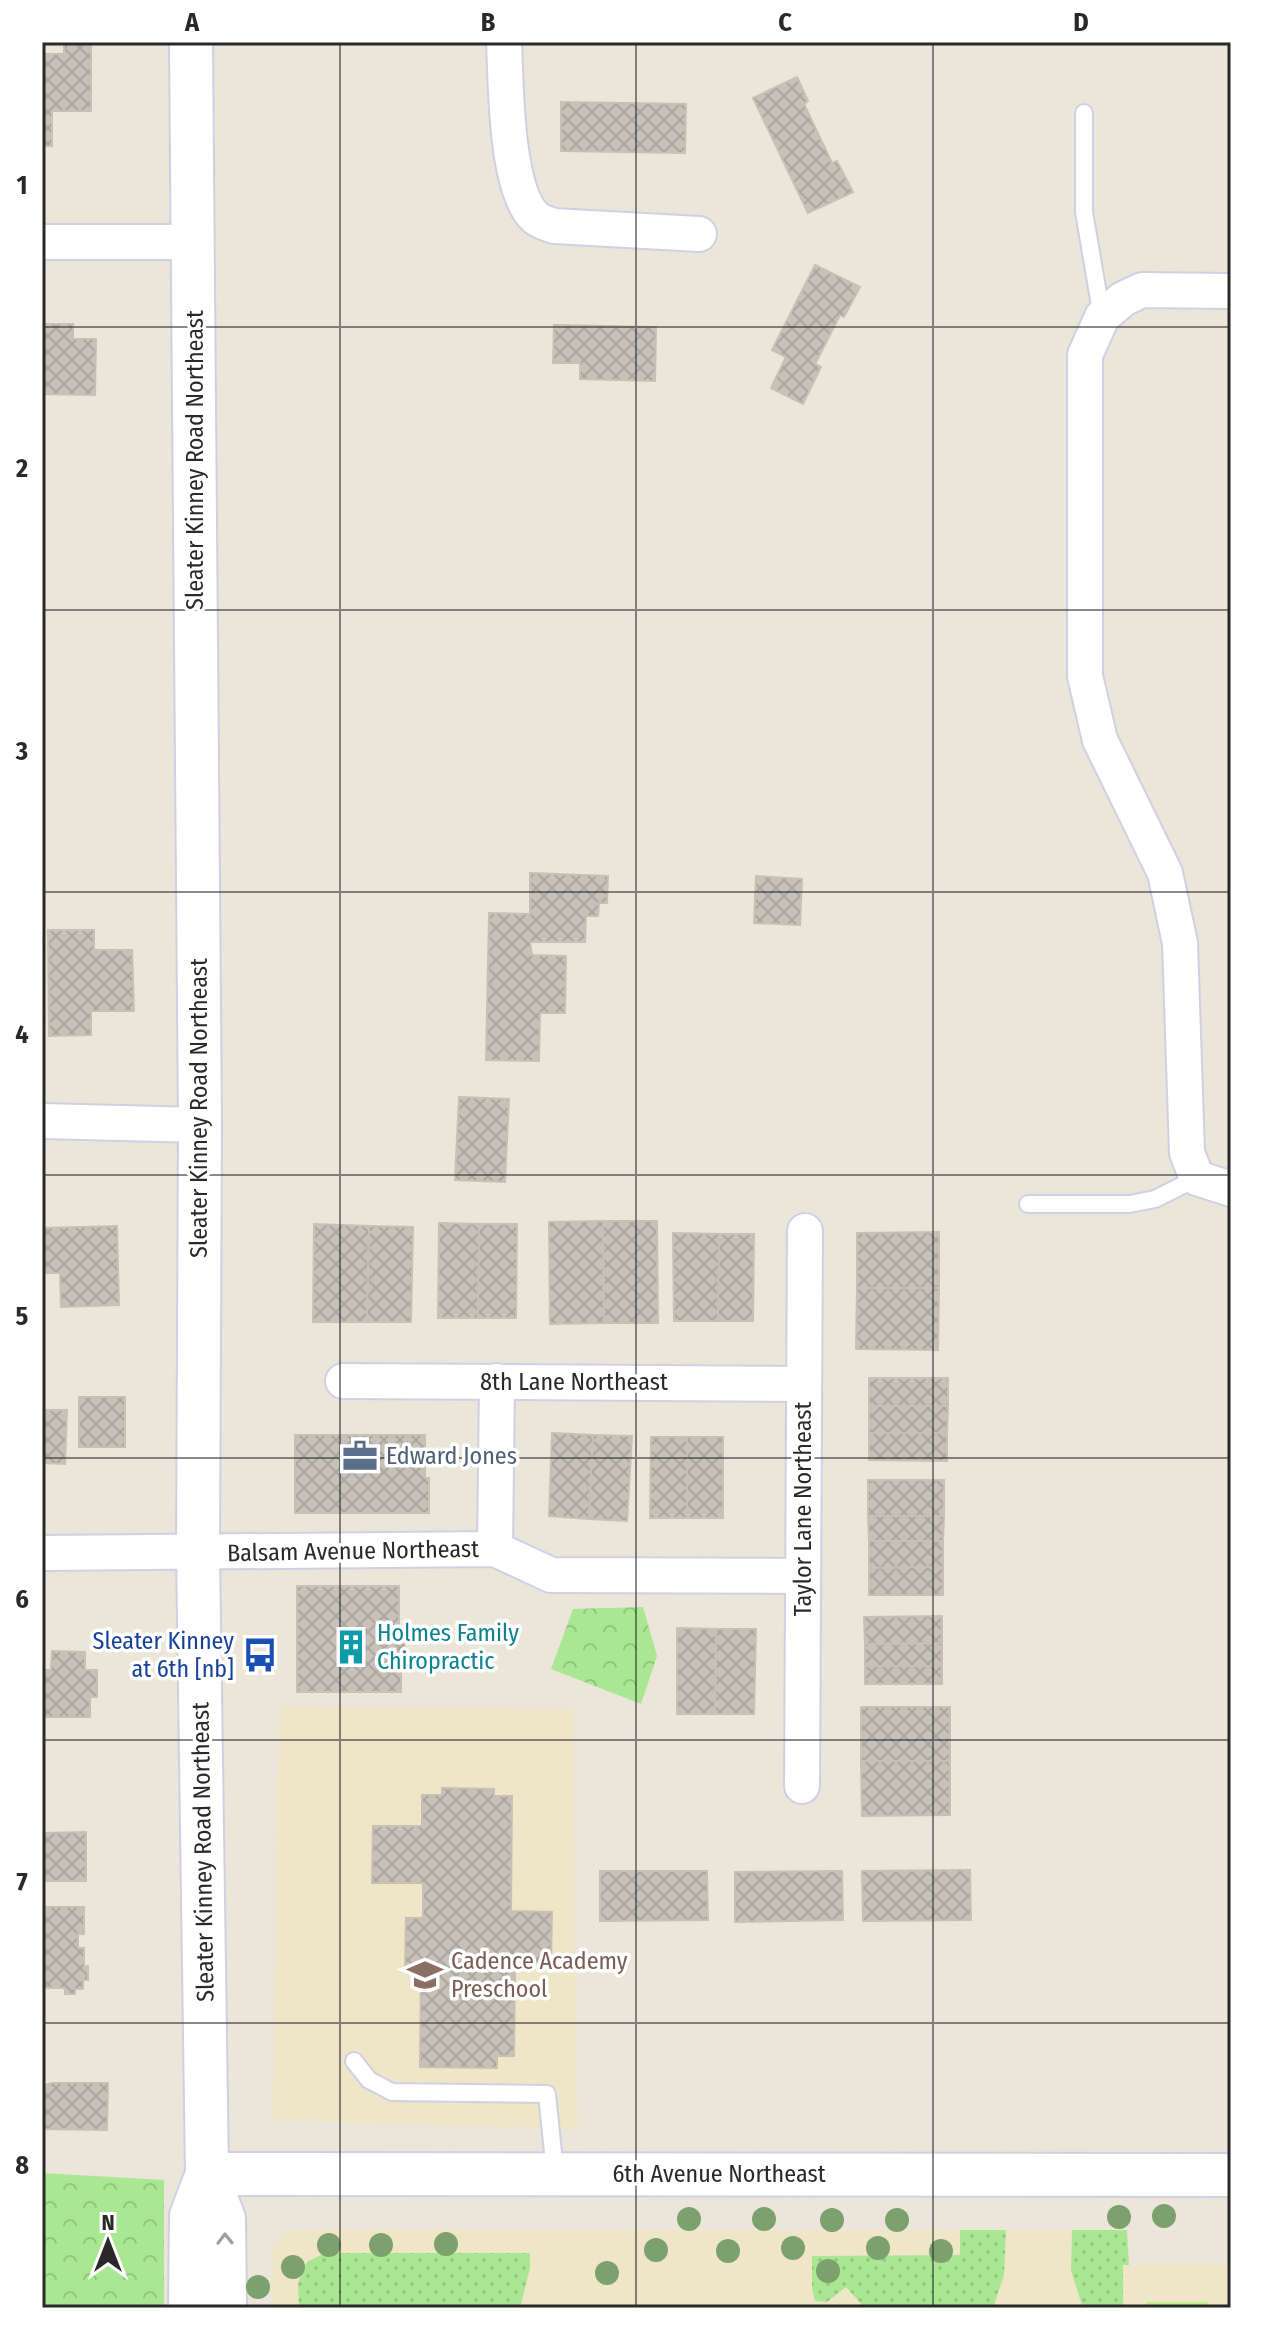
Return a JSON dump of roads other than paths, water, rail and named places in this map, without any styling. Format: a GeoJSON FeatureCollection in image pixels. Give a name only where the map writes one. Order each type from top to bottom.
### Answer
{"type":"FeatureCollection","features":[{"type":"Feature","properties":{"kind":"street","name":"Sleater Kinney Road Northeast"},"geometry":{"type":"LineString","coordinates":[[191,42],[200,1125],[198,1552],[207,2174],[224,2219],[225,2308]]}},
{"type":"Feature","properties":{"kind":"street"},"geometry":{"type":"LineString","coordinates":[[504,42],[508,127],[522,199],[537,219],[554,226],[699,234]]}},
{"type":"Feature","properties":{"kind":"street"},"geometry":{"type":"LineString","coordinates":[[42,242],[194,242]]}},
{"type":"Feature","properties":{"kind":"street"},"geometry":{"type":"LineString","coordinates":[[1231,291],[1142,290],[1123,299],[1102,317],[1085,355],[1085,676],[1100,740],[1165,873],[1180,943],[1187,1153],[1197,1178],[1231,1189]]}},
{"type":"Feature","properties":{"kind":"street"},"geometry":{"type":"LineString","coordinates":[[42,1121],[200,1125]]}},
{"type":"Feature","properties":{"kind":"street","name":"Taylor Lane Northeast"},"geometry":{"type":"LineString","coordinates":[[802,1786],[805,1231]]}},
{"type":"Feature","properties":{"kind":"street","name":"8th Lane Northeast"},"geometry":{"type":"LineString","coordinates":[[343,1381],[804,1384]]}},
{"type":"Feature","properties":{"kind":"street"},"geometry":{"type":"LineString","coordinates":[[495,1549],[497,1381]]}},
{"type":"Feature","properties":{"kind":"street","name":"Balsam Avenue Northeast"},"geometry":{"type":"LineString","coordinates":[[42,1553],[495,1549],[551,1575],[803,1576]]}},
{"type":"Feature","properties":{"kind":"street","name":"Sleater Kinney Road Northeast"},"geometry":{"type":"LineString","coordinates":[[190,2308],[191,2216],[207,2174]]}},
{"type":"Feature","properties":{"kind":"street","name":"6th Avenue Northeast"},"geometry":{"type":"LineString","coordinates":[[207,2174],[1231,2175]]}},
{"type":"Feature","properties":{"kind":"lane"},"geometry":{"type":"LineString","coordinates":[[1084,113],[1084,212],[1102,317]]}},
{"type":"Feature","properties":{"kind":"lane"},"geometry":{"type":"LineString","coordinates":[[1028,1204],[1130,1204],[1155,1199],[1197,1178]]}},
{"type":"Feature","properties":{"kind":"lane"},"geometry":{"type":"LineString","coordinates":[[354,2061],[369,2080],[392,2092],[547,2094],[555,2174]]}},
{"type":"Feature","properties":{"kind":"place","name":"Edward Jones"},"geometry":{"type":"Point","coordinates":[360,1456]}},
{"type":"Feature","properties":{"kind":"place","name":"Holmes Family Chiropractic"},"geometry":{"type":"Point","coordinates":[351,1647]}},
{"type":"Feature","properties":{"kind":"place","name":"Sleater Kinney at 6th [nb]"},"geometry":{"type":"Point","coordinates":[260,1655]}},
{"type":"Feature","properties":{"kind":"place","name":"Cadence Academy Preschool"},"geometry":{"type":"Point","coordinates":[425,1975]}}]}
